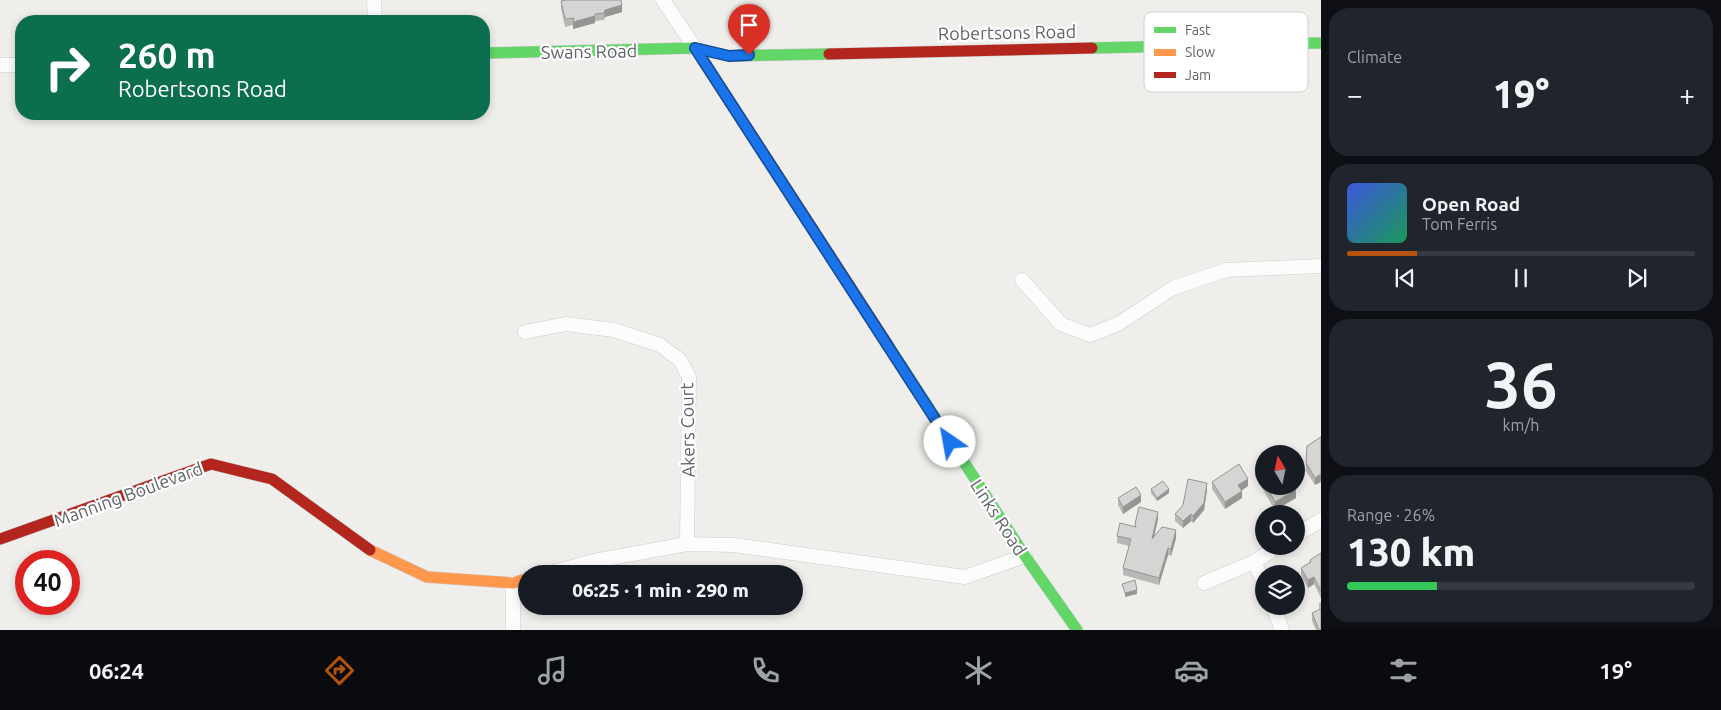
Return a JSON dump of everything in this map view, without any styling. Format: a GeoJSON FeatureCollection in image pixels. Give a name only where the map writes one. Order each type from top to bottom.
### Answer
{"type":"FeatureCollection","features":[{"type":"Feature","properties":{"kind":"street"},"geometry":{"type":"LineString","coordinates":[[374,0],[374,15]]}},
{"type":"Feature","properties":{"kind":"street","name":"Links Road"},"geometry":{"type":"LineString","coordinates":[[663,0],[1024,556],[1076,630]]}},
{"type":"Feature","properties":{"kind":"street","name":"Robertsons Road"},"geometry":{"type":"LineString","coordinates":[[1308,43],[1321,43]]}},
{"type":"Feature","properties":{"kind":"street","name":"Robertsons Road"},"geometry":{"type":"LineString","coordinates":[[695,48],[729,56],[1144,47]]}},
{"type":"Feature","properties":{"kind":"street","name":"Swans Road"},"geometry":{"type":"LineString","coordinates":[[490,54],[695,48]]}},
{"type":"Feature","properties":{"kind":"street"},"geometry":{"type":"LineString","coordinates":[[0,65],[15,65]]}},
{"type":"Feature","properties":{"kind":"street"},"geometry":{"type":"LineString","coordinates":[[1022,280],[1061,324],[1090,335],[1118,324],[1173,288],[1226,270],[1321,266]]}},
{"type":"Feature","properties":{"kind":"street","name":"Akers Court"},"geometry":{"type":"LineString","coordinates":[[525,332],[566,324],[614,330],[660,345],[680,360],[688,377],[688,544]]}},
{"type":"Feature","properties":{"kind":"street","name":"Manning Boulevard"},"geometry":{"type":"LineString","coordinates":[[0,540],[211,464],[272,479],[365,548],[426,577],[518,581]]}},
{"type":"Feature","properties":{"kind":"street"},"geometry":{"type":"LineString","coordinates":[[1305,530],[1321,520]]}},
{"type":"Feature","properties":{"kind":"street"},"geometry":{"type":"LineString","coordinates":[[579,565],[688,544],[734,545],[965,576],[1024,556]]}},
{"type":"Feature","properties":{"kind":"street"},"geometry":{"type":"LineString","coordinates":[[1204,583],[1254,562],[1265,555]]}},
{"type":"Feature","properties":{"kind":"street"},"geometry":{"type":"LineString","coordinates":[[513,630],[518,595]]}},
{"type":"Feature","properties":{"kind":"street"},"geometry":{"type":"LineString","coordinates":[[1276,615],[1282,630]]}},
{"type":"Feature","properties":{"kind":"building"},"geometry":{"type":"Polygon","coordinates":[[[621,0],[622,5],[605,10],[604,13],[595,14],[595,16],[573,22],[574,18],[565,19],[561,1],[621,0]]]}},
{"type":"Feature","properties":{"kind":"building"},"geometry":{"type":"Polygon","coordinates":[[[1321,437],[1321,474],[1315,478],[1306,463],[1307,446],[1321,437]]]}},
{"type":"Feature","properties":{"kind":"building"},"geometry":{"type":"Polygon","coordinates":[[[1239,464],[1248,479],[1238,485],[1242,491],[1225,502],[1212,482],[1239,464]]]}},
{"type":"Feature","properties":{"kind":"building"},"geometry":{"type":"Polygon","coordinates":[[[1188,479],[1207,483],[1204,503],[1193,516],[1191,514],[1183,521],[1175,514],[1183,505],[1188,479]]]}},
{"type":"Feature","properties":{"kind":"building"},"geometry":{"type":"Polygon","coordinates":[[[1163,481],[1169,489],[1157,498],[1151,489],[1163,481]]]}},
{"type":"Feature","properties":{"kind":"building"},"geometry":{"type":"Polygon","coordinates":[[[1136,487],[1141,495],[1123,507],[1118,498],[1136,487]]]}},
{"type":"Feature","properties":{"kind":"building"},"geometry":{"type":"Polygon","coordinates":[[[1271,495],[1287,495],[1275,502],[1271,495]]]}},
{"type":"Feature","properties":{"kind":"building"},"geometry":{"type":"Polygon","coordinates":[[[1139,507],[1158,512],[1152,539],[1162,527],[1176,530],[1171,549],[1168,548],[1159,578],[1123,568],[1131,539],[1117,536],[1120,523],[1136,527],[1139,507]]]}},
{"type":"Feature","properties":{"kind":"building"},"geometry":{"type":"Polygon","coordinates":[[[1321,553],[1321,591],[1314,577],[1308,580],[1305,575],[1305,566],[1311,562],[1310,560],[1321,553]]]}},
{"type":"Feature","properties":{"kind":"building"},"geometry":{"type":"Polygon","coordinates":[[[1135,580],[1137,590],[1125,593],[1122,584],[1135,580]]]}},
{"type":"Feature","properties":{"kind":"building"},"geometry":{"type":"Polygon","coordinates":[[[1321,609],[1321,630],[1319,630],[1312,613],[1321,609]]]}},
{"type":"Feature","properties":{"kind":"traffic: fast"},"geometry":{"type":"LineString","coordinates":[[1308,43],[1321,43]]}},
{"type":"Feature","properties":{"kind":"traffic: fast"},"geometry":{"type":"LineString","coordinates":[[1092,48],[1144,47]]}},
{"type":"Feature","properties":{"kind":"traffic: fast"},"geometry":{"type":"LineString","coordinates":[[490,53],[695,48],[729,56],[829,54]]}},
{"type":"Feature","properties":{"kind":"traffic: fast"},"geometry":{"type":"LineString","coordinates":[[888,345],[1025,556],[1077,630]]}},
{"type":"Feature","properties":{"kind":"traffic: slow"},"geometry":{"type":"LineString","coordinates":[[370,550],[427,577],[513,583],[518,581]]}},
{"type":"Feature","properties":{"kind":"traffic: jam"},"geometry":{"type":"LineString","coordinates":[[695,48],[888,345]]}},
{"type":"Feature","properties":{"kind":"traffic: jam"},"geometry":{"type":"LineString","coordinates":[[829,54],[1092,48]]}},
{"type":"Feature","properties":{"kind":"traffic: jam"},"geometry":{"type":"LineString","coordinates":[[0,539],[211,464],[272,479],[370,550]]}},
{"type":"Feature","properties":{"kind":"route"},"geometry":{"type":"LineString","coordinates":[[749,55],[729,56],[695,48],[950,442]]}}]}
